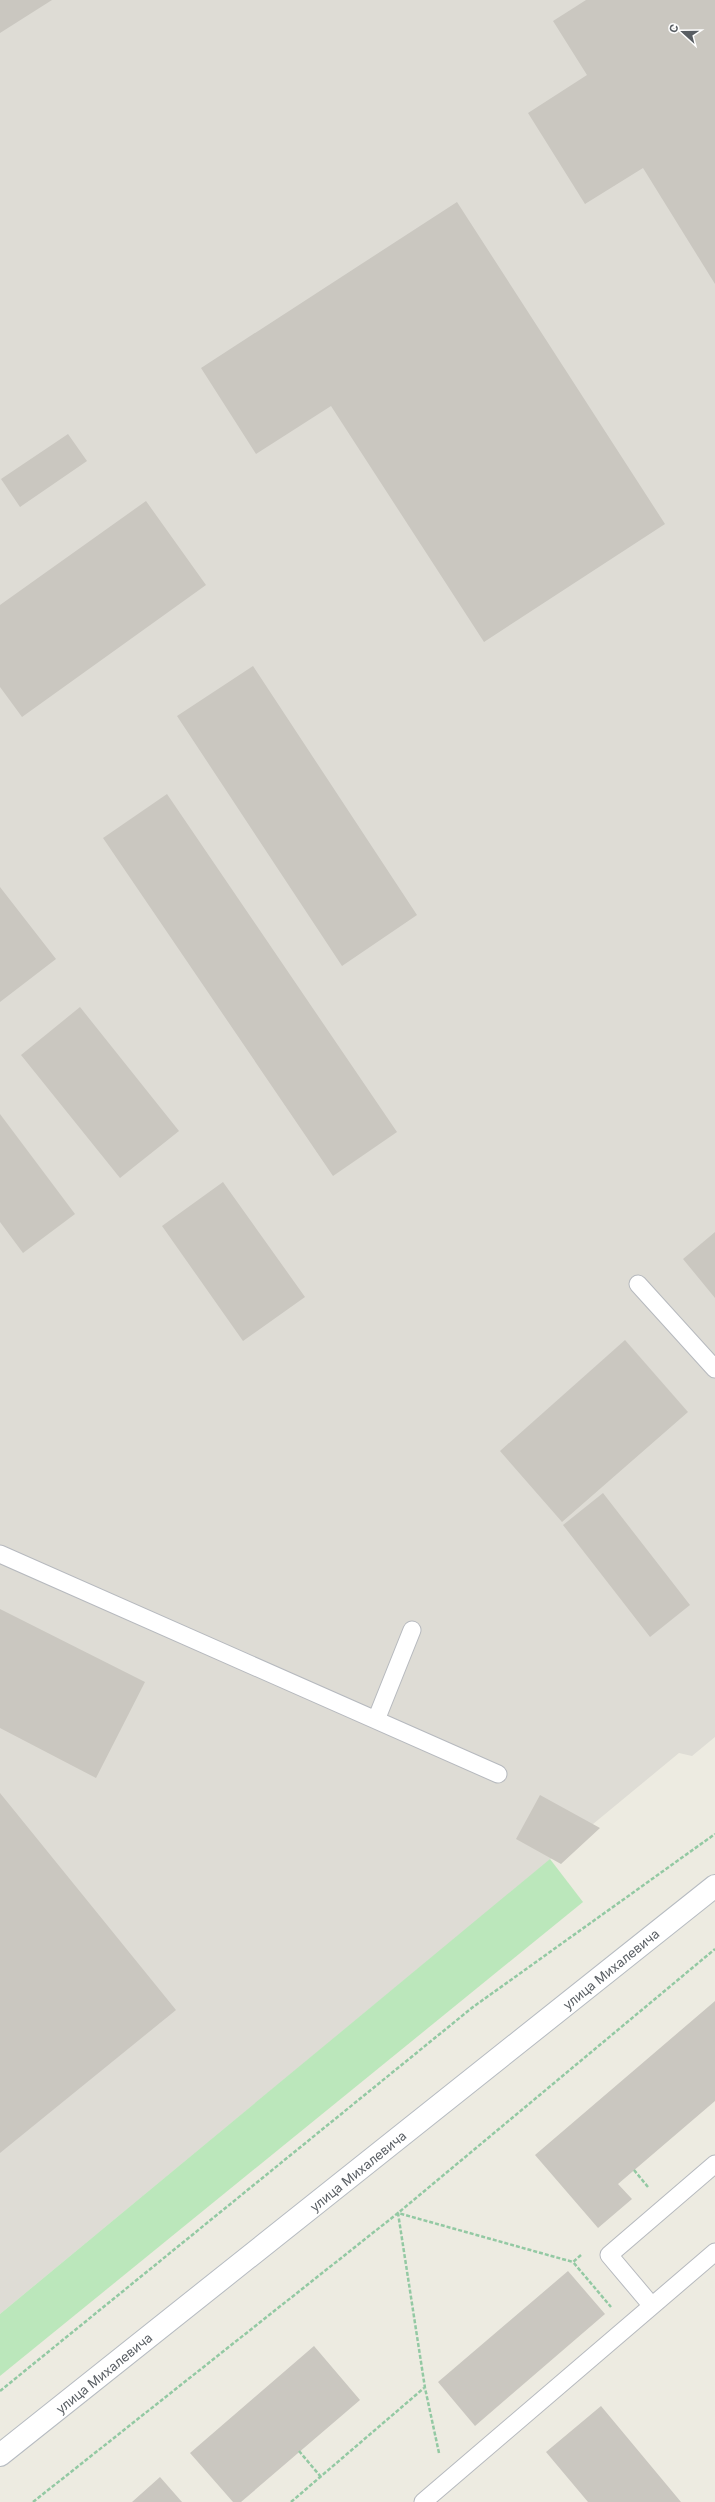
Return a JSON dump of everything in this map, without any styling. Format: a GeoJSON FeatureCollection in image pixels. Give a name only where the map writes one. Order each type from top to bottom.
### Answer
{"type":"FeatureCollection","features":[{"type":"Feature","properties":{"kind":"main road","name":"улица Михалевича"},"geometry":{"type":"LineString","coordinates":[[0,2455],[715,1886]]}},
{"type":"Feature","properties":{"kind":"lane"},"geometry":{"type":"LineString","coordinates":[[638,1284],[715,1369]]}},
{"type":"Feature","properties":{"kind":"lane"},"geometry":{"type":"LineString","coordinates":[[0,1554],[498,1774]]}},
{"type":"Feature","properties":{"kind":"lane"},"geometry":{"type":"LineString","coordinates":[[376,1720],[412,1630]]}},
{"type":"Feature","properties":{"kind":"lane"},"geometry":{"type":"LineString","coordinates":[[652,2306],[609,2255],[715,2164]]}},
{"type":"Feature","properties":{"kind":"lane"},"geometry":{"type":"LineString","coordinates":[[423,2502],[715,2252]]}},
{"type":"Feature","properties":{"kind":"path"},"geometry":{"type":"LineString","coordinates":[[0,2391],[472,2007],[715,1834]]}},
{"type":"Feature","properties":{"kind":"path"},"geometry":{"type":"LineString","coordinates":[[33,2502],[398,2213],[715,1949]]}},
{"type":"Feature","properties":{"kind":"path"},"geometry":{"type":"LineString","coordinates":[[634,2170],[653,2193]]}},
{"type":"Feature","properties":{"kind":"path"},"geometry":{"type":"LineString","coordinates":[[398,2213],[573,2262]]}},
{"type":"Feature","properties":{"kind":"path"},"geometry":{"type":"LineString","coordinates":[[398,2213],[425,2388],[446,2483]]}},
{"type":"Feature","properties":{"kind":"path"},"geometry":{"type":"LineString","coordinates":[[291,2502],[425,2388]]}},
{"type":"Feature","properties":{"kind":"path"},"geometry":{"type":"LineString","coordinates":[[299,2451],[321,2476]]}},
{"type":"Feature","properties":{"kind":"shaded area"},"geometry":{"type":"Polygon","coordinates":[[[0,0],[715,0],[715,1737],[692,1756],[679,1753],[0,2314],[0,0]]]}},
{"type":"Feature","properties":{"kind":"green space"},"geometry":{"type":"Polygon","coordinates":[[[550,1859],[583,1902],[0,2376],[0,2314],[550,1859]]]}},
{"type":"Feature","properties":{"kind":"building"},"geometry":{"type":"Polygon","coordinates":[[[0,0],[52,0],[0,33],[0,0]]]}},
{"type":"Feature","properties":{"kind":"building"},"geometry":{"type":"Polygon","coordinates":[[[586,0],[715,0],[715,284],[643,168],[585,204],[528,113],[587,75],[553,21],[586,0]]]}},
{"type":"Feature","properties":{"kind":"building"},"geometry":{"type":"Polygon","coordinates":[[[457,202],[665,524],[484,642],[331,406],[256,454],[201,368],[457,202]]]}},
{"type":"Feature","properties":{"kind":"building"},"geometry":{"type":"Polygon","coordinates":[[[68,434],[87,461],[20,507],[1,479],[68,434]]]}},
{"type":"Feature","properties":{"kind":"building"},"geometry":{"type":"Polygon","coordinates":[[[146,501],[206,585],[22,717],[0,687],[0,605],[146,501]]]}},
{"type":"Feature","properties":{"kind":"building"},"geometry":{"type":"Polygon","coordinates":[[[253,666],[417,915],[342,966],[177,716],[253,666]]]}},
{"type":"Feature","properties":{"kind":"building"},"geometry":{"type":"Polygon","coordinates":[[[167,794],[397,1132],[333,1176],[103,838],[167,794]]]}},
{"type":"Feature","properties":{"kind":"building"},"geometry":{"type":"Polygon","coordinates":[[[0,887],[56,959],[0,1002],[0,887]]]}},
{"type":"Feature","properties":{"kind":"building"},"geometry":{"type":"Polygon","coordinates":[[[80,1007],[179,1131],[120,1178],[21,1055],[80,1007]]]}},
{"type":"Feature","properties":{"kind":"building"},"geometry":{"type":"Polygon","coordinates":[[[0,1114],[75,1214],[23,1253],[0,1222],[0,1114]]]}},
{"type":"Feature","properties":{"kind":"building"},"geometry":{"type":"Polygon","coordinates":[[[223,1182],[305,1297],[243,1341],[162,1226],[223,1182]]]}},
{"type":"Feature","properties":{"kind":"building"},"geometry":{"type":"Polygon","coordinates":[[[715,1232],[715,1298],[683,1259],[715,1232]]]}},
{"type":"Feature","properties":{"kind":"building"},"geometry":{"type":"Polygon","coordinates":[[[625,1340],[688,1412],[562,1522],[500,1451],[625,1340]]]}},
{"type":"Feature","properties":{"kind":"building"},"geometry":{"type":"Polygon","coordinates":[[[603,1493],[690,1605],[650,1637],[563,1525],[603,1493]]]}},
{"type":"Feature","properties":{"kind":"building"},"geometry":{"type":"Polygon","coordinates":[[[0,1609],[145,1682],[96,1778],[0,1728],[0,1609]]]}},
{"type":"Feature","properties":{"kind":"building"},"geometry":{"type":"Polygon","coordinates":[[[0,1793],[176,2010],[0,2153],[0,1793]]]}},
{"type":"Feature","properties":{"kind":"building"},"geometry":{"type":"Polygon","coordinates":[[[540,1795],[600,1828],[561,1864],[516,1839],[540,1795]]]}},
{"type":"Feature","properties":{"kind":"building"},"geometry":{"type":"Polygon","coordinates":[[[715,2001],[715,2101],[618,2184],[632,2199],[598,2228],[535,2155],[715,2001]]]}},
{"type":"Feature","properties":{"kind":"building"},"geometry":{"type":"Polygon","coordinates":[[[568,2271],[605,2314],[475,2426],[438,2382],[568,2271]]]}},
{"type":"Feature","properties":{"kind":"building"},"geometry":{"type":"Polygon","coordinates":[[[314,2346],[360,2400],[241,2502],[233,2502],[190,2453],[314,2346]]]}},
{"type":"Feature","properties":{"kind":"building"},"geometry":{"type":"Polygon","coordinates":[[[601,2406],[681,2502],[588,2502],[546,2452],[601,2406]]]}},
{"type":"Feature","properties":{"kind":"building"},"geometry":{"type":"Polygon","coordinates":[[[160,2477],[182,2502],[132,2502],[160,2477]]]}}]}
